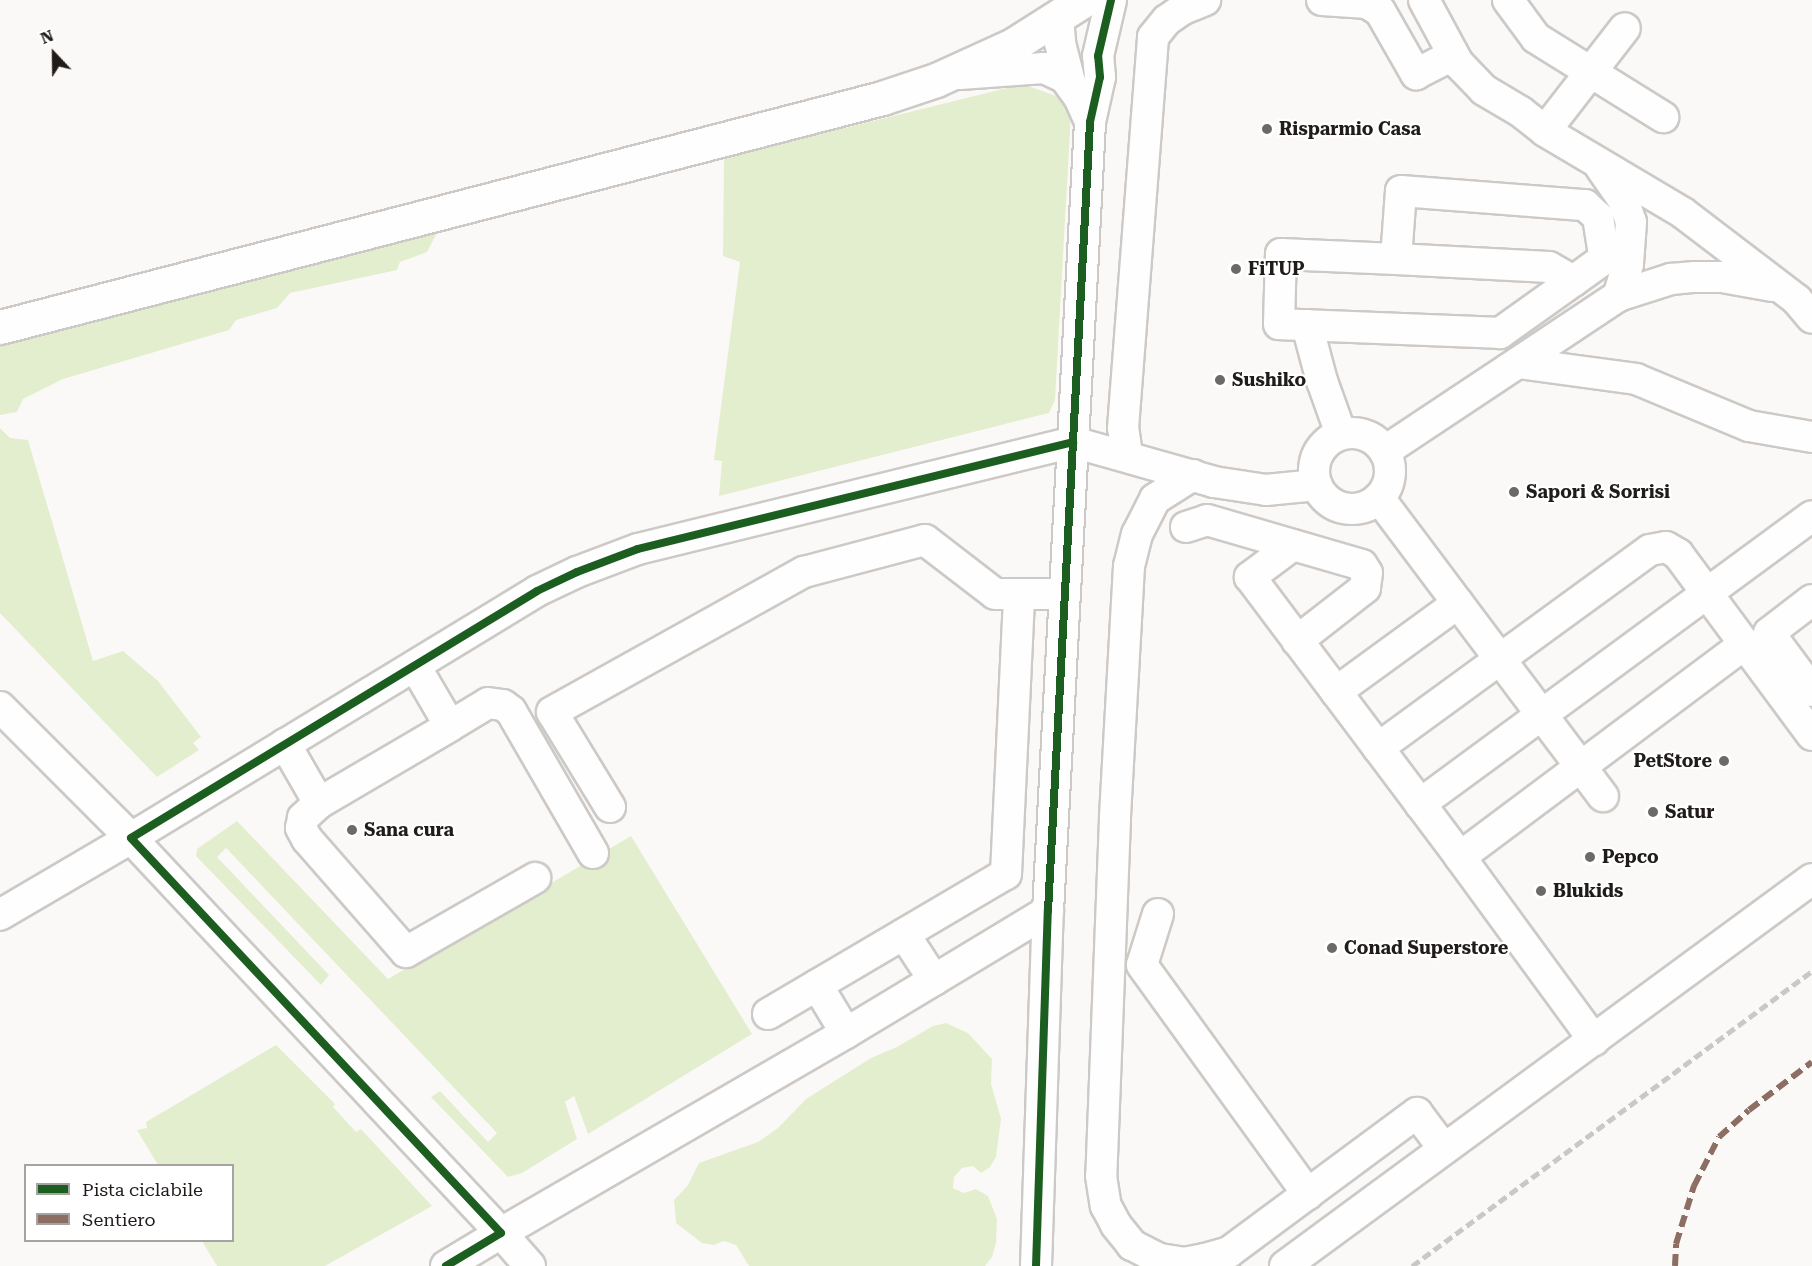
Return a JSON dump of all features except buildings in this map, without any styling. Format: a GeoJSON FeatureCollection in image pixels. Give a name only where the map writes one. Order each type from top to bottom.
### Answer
{"type":"FeatureCollection","features":[{"type":"Feature","properties":{"kind":"main road"},"geometry":{"type":"LineString","coordinates":[[0,327],[882,98],[945,76],[1013,45],[1071,9]]}},
{"type":"Feature","properties":{"kind":"street"},"geometry":{"type":"LineString","coordinates":[[1036,1266],[1048,911],[1090,122],[1100,77],[1098,56],[1111,0]]}},
{"type":"Feature","properties":{"kind":"street"},"geometry":{"type":"LineString","coordinates":[[1127,455],[1123,428],[1153,37],[1167,20],[1184,9],[1205,0]]}},
{"type":"Feature","properties":{"kind":"street"},"geometry":{"type":"LineString","coordinates":[[1322,0],[1367,3],[1380,11],[1399,40],[1416,74],[1453,55]]}},
{"type":"Feature","properties":{"kind":"street"},"geometry":{"type":"LineString","coordinates":[[1424,0],[1453,55],[1484,90],[1521,112],[1545,131],[1593,157],[1683,213],[1797,300],[1812,318]]}},
{"type":"Feature","properties":{"kind":"street"},"geometry":{"type":"LineString","coordinates":[[1508,0],[1536,38],[1590,74],[1663,117]]}},
{"type":"Feature","properties":{"kind":"street"},"geometry":{"type":"LineString","coordinates":[[1071,9],[1084,37],[1098,56]]}},
{"type":"Feature","properties":{"kind":"street"},"geometry":{"type":"LineString","coordinates":[[1071,9],[1060,43],[1071,86]]}},
{"type":"Feature","properties":{"kind":"street"},"geometry":{"type":"LineString","coordinates":[[1545,131],[1625,28]]}},
{"type":"Feature","properties":{"kind":"street"},"geometry":{"type":"LineString","coordinates":[[945,76],[1005,69],[1044,68],[1065,78],[1090,122]]}},
{"type":"Feature","properties":{"kind":"street"},"geometry":{"type":"LineString","coordinates":[[1593,157],[1623,199],[1631,222],[1628,264],[1618,296]]}},
{"type":"Feature","properties":{"kind":"street"},"geometry":{"type":"LineString","coordinates":[[1396,260],[1401,191],[1585,205],[1598,217],[1604,253],[1601,261],[1573,281],[1500,333],[1279,324],[1281,254],[1396,260],[1549,267],[1573,281]]}},
{"type":"Feature","properties":{"kind":"street"},"geometry":{"type":"LineString","coordinates":[[1385,452],[1618,296],[1671,279],[1695,277],[1722,277],[1778,287]]}},
{"type":"Feature","properties":{"kind":"street"},"geometry":{"type":"LineString","coordinates":[[1307,325],[1322,381],[1341,434]]}},
{"type":"Feature","properties":{"kind":"street"},"geometry":{"type":"LineString","coordinates":[[1518,363],[1636,379],[1749,426],[1812,437]]}},
{"type":"Feature","properties":{"kind":"street"},"geometry":{"type":"LineString","coordinates":[[1341,434],[1366,436],[1377,442],[1385,452],[1390,463],[1390,476],[1387,488],[1379,498],[1357,509],[1344,508],[1323,496],[1314,473],[1321,449],[1341,434]]}},
{"type":"Feature","properties":{"kind":"street"},"geometry":{"type":"LineString","coordinates":[[0,915],[537,591],[577,572],[638,549],[1073,442],[1127,455],[1214,482],[1266,490],[1317,485]]}},
{"type":"Feature","properties":{"kind":"street"},"geometry":{"type":"LineString","coordinates":[[1193,476],[1155,499],[1137,534],[1129,566],[1115,819],[1101,1176],[1106,1206],[1116,1225],[1132,1245],[1160,1258],[1184,1263],[1229,1252],[1417,1113],[1444,1149]]}},
{"type":"Feature","properties":{"kind":"street"},"geometry":{"type":"LineString","coordinates":[[1379,498],[1603,796]]}},
{"type":"Feature","properties":{"kind":"street"},"geometry":{"type":"LineString","coordinates":[[1420,804],[1812,516]]}},
{"type":"Feature","properties":{"kind":"street"},"geometry":{"type":"LineString","coordinates":[[1186,527],[1207,520],[1362,565],[1368,580],[1365,588],[1298,641]]}},
{"type":"Feature","properties":{"kind":"street"},"geometry":{"type":"LineString","coordinates":[[610,807],[552,712],[804,572],[925,540],[996,594],[1064,594]]}},
{"type":"Feature","properties":{"kind":"street"},"geometry":{"type":"LineString","coordinates":[[1293,545],[1250,577],[1594,1040]]}},
{"type":"Feature","properties":{"kind":"street"},"geometry":{"type":"LineString","coordinates":[[1378,748],[1501,661],[1650,550],[1666,547],[1678,554],[1744,644],[1806,692]]}},
{"type":"Feature","properties":{"kind":"street"},"geometry":{"type":"LineString","coordinates":[[768,1014],[1006,874],[1019,594]]}},
{"type":"Feature","properties":{"kind":"street"},"geometry":{"type":"LineString","coordinates":[[1812,600],[1769,633],[1806,692],[1812,735]]}},
{"type":"Feature","properties":{"kind":"street"},"geometry":{"type":"LineString","coordinates":[[1336,692],[1458,603]]}},
{"type":"Feature","properties":{"kind":"street"},"geometry":{"type":"LineString","coordinates":[[1460,857],[1744,644]]}},
{"type":"Feature","properties":{"kind":"street"},"geometry":{"type":"LineString","coordinates":[[415,666],[450,726]]}},
{"type":"Feature","properties":{"kind":"street"},"geometry":{"type":"LineString","coordinates":[[535,878],[406,952],[307,839],[301,828],[303,818],[319,803],[488,703],[503,705],[511,711],[593,853]]}},
{"type":"Feature","properties":{"kind":"street"},"geometry":{"type":"LineString","coordinates":[[0,707],[131,838],[530,1266]]}},
{"type":"Feature","properties":{"kind":"street"},"geometry":{"type":"LineString","coordinates":[[285,744],[319,803]]}},
{"type":"Feature","properties":{"kind":"street"},"geometry":{"type":"LineString","coordinates":[[1285,1266],[1812,879]]}},
{"type":"Feature","properties":{"kind":"street"},"geometry":{"type":"LineString","coordinates":[[446,1266],[846,1033],[1048,911]]}},
{"type":"Feature","properties":{"kind":"street"},"geometry":{"type":"LineString","coordinates":[[1158,914],[1142,965],[1308,1194]]}},
{"type":"Feature","properties":{"kind":"street"},"geometry":{"type":"LineString","coordinates":[[904,934],[934,980]]}},
{"type":"Feature","properties":{"kind":"street"},"geometry":{"type":"LineString","coordinates":[[817,986],[846,1033]]}},
{"type":"Feature","properties":{"kind":"green space"},"geometry":{"type":"Polygon","coordinates":[[[1023,84],[1056,96],[1071,113],[1055,400],[1049,413],[719,496],[722,461],[714,460],[740,262],[723,256],[724,158],[1023,84]]]}},
{"type":"Feature","properties":{"kind":"green space"},"geometry":{"type":"Polygon","coordinates":[[[441,225],[427,252],[400,262],[397,270],[290,293],[277,308],[236,320],[229,330],[63,379],[23,399],[17,412],[0,415],[0,337],[441,225]]]}},
{"type":"Feature","properties":{"kind":"green space"},"geometry":{"type":"Polygon","coordinates":[[[0,428],[10,438],[28,440],[93,661],[123,651],[158,681],[201,737],[193,743],[199,750],[157,777],[0,613],[0,428]]]}},
{"type":"Feature","properties":{"kind":"green space"},"geometry":{"type":"Polygon","coordinates":[[[237,821],[388,979],[631,836],[752,1034],[588,1134],[574,1096],[565,1102],[577,1139],[522,1173],[508,1177],[431,1097],[440,1091],[488,1142],[497,1133],[226,848],[217,857],[329,975],[321,985],[196,856],[197,849],[237,821]]]}},
{"type":"Feature","properties":{"kind":"green space"},"geometry":{"type":"Polygon","coordinates":[[[946,1023],[968,1033],[992,1059],[991,1084],[1001,1119],[996,1157],[990,1167],[981,1173],[973,1166],[962,1168],[954,1177],[953,1188],[964,1193],[976,1189],[988,1196],[997,1219],[996,1243],[992,1257],[985,1266],[749,1266],[736,1245],[724,1241],[714,1245],[702,1243],[676,1223],[674,1200],[688,1185],[699,1163],[758,1142],[778,1128],[806,1099],[871,1058],[897,1047],[933,1026],[946,1023]]]}},
{"type":"Feature","properties":{"kind":"green space"},"geometry":{"type":"Polygon","coordinates":[[[276,1045],[335,1104],[333,1107],[356,1132],[361,1129],[432,1206],[325,1266],[217,1266],[203,1242],[234,1242],[234,1164],[157,1164],[137,1130],[147,1128],[146,1122],[276,1045]]]}},
{"type":"Feature","properties":{"kind":"railway"},"geometry":{"type":"LineString","coordinates":[[1412,1266],[1812,971]]}},
{"type":"Feature","properties":{"kind":"marked path"},"geometry":{"type":"LineString","coordinates":[[1675,1266],[1676,1244],[1694,1186],[1719,1137],[1749,1110],[1812,1062]]}},
{"type":"Feature","properties":{"kind":"cycle path"},"geometry":{"type":"LineString","coordinates":[[1036,1266],[1048,911],[1090,122],[1100,77],[1098,56],[1111,0]]}},
{"type":"Feature","properties":{"kind":"cycle path"},"geometry":{"type":"LineString","coordinates":[[446,1266],[501,1233],[131,838],[537,591],[577,572],[638,549],[1073,442]]}},
{"type":"Feature","properties":{"kind":"place","name":"Risparmio Casa"},"geometry":{"type":"Point","coordinates":[1267,129]}},
{"type":"Feature","properties":{"kind":"place","name":"FiTUP"},"geometry":{"type":"Point","coordinates":[1236,269]}},
{"type":"Feature","properties":{"kind":"place","name":"Sushiko"},"geometry":{"type":"Point","coordinates":[1220,380]}},
{"type":"Feature","properties":{"kind":"place","name":"Sapori & Sorrisi"},"geometry":{"type":"Point","coordinates":[1514,492]}},
{"type":"Feature","properties":{"kind":"place","name":"PetStore"},"geometry":{"type":"Point","coordinates":[1724,761]}},
{"type":"Feature","properties":{"kind":"place","name":"Satur"},"geometry":{"type":"Point","coordinates":[1653,812]}},
{"type":"Feature","properties":{"kind":"place","name":"Sana cura"},"geometry":{"type":"Point","coordinates":[352,830]}},
{"type":"Feature","properties":{"kind":"place","name":"Pepco"},"geometry":{"type":"Point","coordinates":[1590,857]}},
{"type":"Feature","properties":{"kind":"place","name":"Blukids"},"geometry":{"type":"Point","coordinates":[1541,891]}},
{"type":"Feature","properties":{"kind":"place","name":"Conad Superstore"},"geometry":{"type":"Point","coordinates":[1332,948]}}]}
